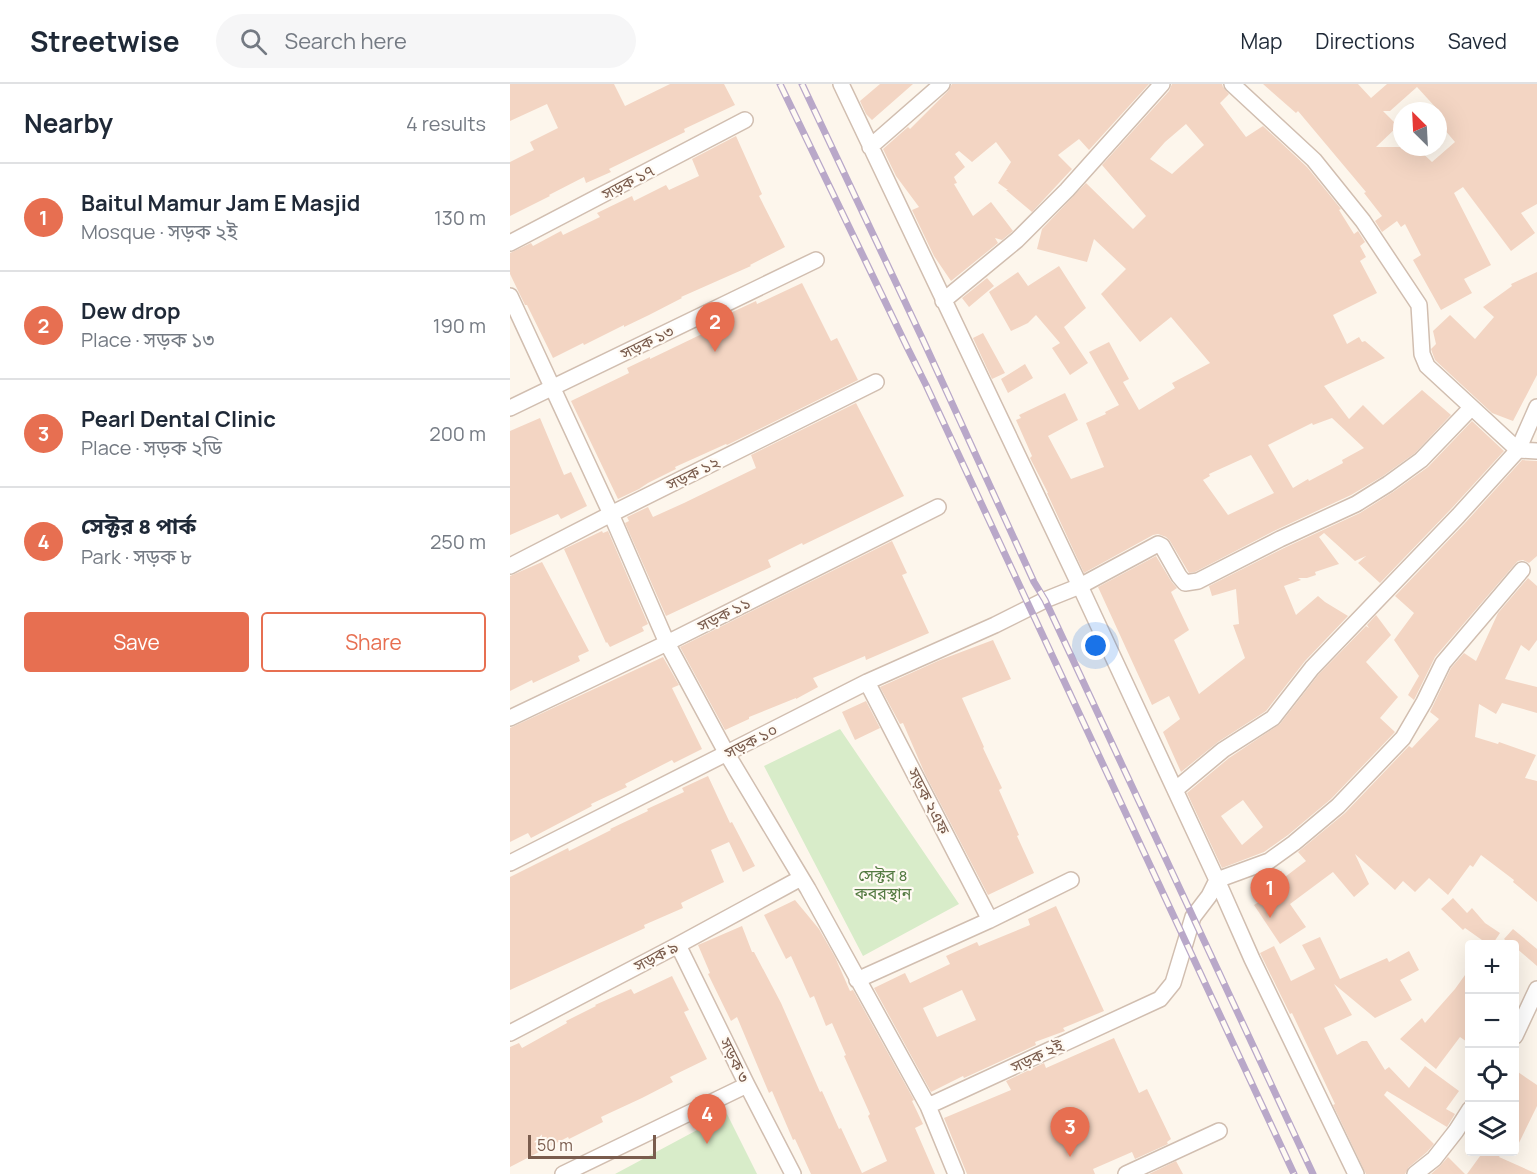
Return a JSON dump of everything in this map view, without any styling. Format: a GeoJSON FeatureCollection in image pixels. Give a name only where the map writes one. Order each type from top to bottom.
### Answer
{"type":"FeatureCollection","features":[{"type":"Feature","properties":{"kind":"street"},"geometry":{"type":"LineString","coordinates":[[841,84],[1080,586],[1218,880],[1252,959],[1356,1174]]}},
{"type":"Feature","properties":{"kind":"street"},"geometry":{"type":"LineString","coordinates":[[870,147],[942,84]]}},
{"type":"Feature","properties":{"kind":"street"},"geometry":{"type":"LineString","coordinates":[[943,301],[1017,240],[1075,182],[1162,84]]}},
{"type":"Feature","properties":{"kind":"street"},"geometry":{"type":"LineString","coordinates":[[1232,84],[1314,160],[1363,221],[1419,305],[1422,354],[1426,366],[1518,450],[1537,451]]}},
{"type":"Feature","properties":{"kind":"street","name":"সড়ক ১৭"},"geometry":{"type":"LineString","coordinates":[[510,243],[745,120]]}},
{"type":"Feature","properties":{"kind":"street","name":"সড়ক ১৩"},"geometry":{"type":"LineString","coordinates":[[510,408],[816,260]]}},
{"type":"Feature","properties":{"kind":"street"},"geometry":{"type":"LineString","coordinates":[[510,297],[611,514],[667,643],[727,754],[801,878],[928,1106],[956,1174]]}},
{"type":"Feature","properties":{"kind":"street","name":"সড়ক ১২"},"geometry":{"type":"LineString","coordinates":[[510,566],[876,382]]}},
{"type":"Feature","properties":{"kind":"street"},"geometry":{"type":"LineString","coordinates":[[1175,790],[1223,750],[1273,718],[1312,668],[1518,450],[1537,407]]}},
{"type":"Feature","properties":{"kind":"street","name":"সড়ক ১০"},"geometry":{"type":"LineString","coordinates":[[510,863],[867,682],[1080,586],[1158,544],[1162,546],[1185,583],[1198,581],[1280,539],[1356,504],[1388,484],[1421,460],[1471,408]]}},
{"type":"Feature","properties":{"kind":"street","name":"সড়ক ১১"},"geometry":{"type":"LineString","coordinates":[[510,718],[667,643],[938,507]]}},
{"type":"Feature","properties":{"kind":"street"},"geometry":{"type":"LineString","coordinates":[[1218,880],[1269,861],[1338,807],[1403,738],[1443,663],[1522,570]]}},
{"type":"Feature","properties":{"kind":"street","name":"সড়ক ২এফ"},"geometry":{"type":"LineString","coordinates":[[867,682],[990,920]]}},
{"type":"Feature","properties":{"kind":"street","name":"সড়ক ৯"},"geometry":{"type":"LineString","coordinates":[[510,1033],[801,878]]}},
{"type":"Feature","properties":{"kind":"street"},"geometry":{"type":"LineString","coordinates":[[857,980],[990,920],[1071,880]]}},
{"type":"Feature","properties":{"kind":"street","name":"সড়ক ২ই"},"geometry":{"type":"LineString","coordinates":[[928,1106],[1160,999],[1173,983],[1193,916],[1218,880]]}},
{"type":"Feature","properties":{"kind":"street","name":"সড়ক ৩"},"geometry":{"type":"LineString","coordinates":[[678,945],[793,1174]]}},
{"type":"Feature","properties":{"kind":"street"},"geometry":{"type":"LineString","coordinates":[[1519,1027],[1537,989]]}},
{"type":"Feature","properties":{"kind":"street"},"geometry":{"type":"LineString","coordinates":[[563,1174],[747,1085]]}},
{"type":"Feature","properties":{"kind":"street"},"geometry":{"type":"LineString","coordinates":[[1415,1174],[1434,1159],[1465,1118]]}},
{"type":"Feature","properties":{"kind":"street"},"geometry":{"type":"LineString","coordinates":[[1126,1174],[1219,1131]]}},
{"type":"Feature","properties":{"kind":"green space","name":"সেক্টর ৪ কবরস্থান"},"geometry":{"type":"Polygon","coordinates":[[[840,729],[959,904],[863,956],[764,766],[840,729]]]}},
{"type":"Feature","properties":{"kind":"green space"},"geometry":{"type":"Polygon","coordinates":[[[727,1114],[757,1174],[615,1174],[727,1114]]]}},
{"type":"Feature","properties":{"kind":"building"},"geometry":{"type":"Polygon","coordinates":[[[510,84],[614,84],[625,106],[670,84],[724,84],[735,105],[609,169],[611,172],[586,183],[584,177],[510,216],[510,162],[534,150],[530,142],[558,128],[547,104],[510,121],[510,84]]]}},
{"type":"Feature","properties":{"kind":"building"},"geometry":{"type":"Polygon","coordinates":[[[880,84],[913,84],[872,120],[866,114],[860,101],[880,84]]]}},
{"type":"Feature","properties":{"kind":"building"},"geometry":{"type":"Polygon","coordinates":[[[952,84],[1149,84],[1089,150],[1079,139],[1058,155],[1072,169],[1032,212],[998,183],[1011,162],[996,142],[972,162],[959,151],[955,154],[965,167],[954,177],[957,183],[954,184],[973,216],[991,202],[1013,231],[1002,240],[995,238],[998,243],[951,281],[934,256],[912,210],[919,207],[896,176],[883,149],[908,127],[910,129],[948,91],[952,84]]]}},
{"type":"Feature","properties":{"kind":"building"},"geometry":{"type":"Polygon","coordinates":[[[1172,84],[1222,84],[1229,94],[1220,103],[1246,137],[1263,126],[1307,167],[1341,209],[1339,210],[1354,234],[1358,231],[1365,242],[1360,246],[1366,257],[1360,261],[1377,293],[1333,315],[1347,344],[1359,337],[1362,342],[1365,341],[1385,358],[1324,386],[1349,419],[1363,405],[1383,425],[1422,390],[1451,415],[1415,453],[1383,476],[1351,495],[1276,530],[1195,572],[1189,573],[1170,541],[1158,534],[1084,573],[1030,458],[1032,456],[1016,420],[1021,418],[1019,415],[1065,393],[1078,420],[1048,436],[1071,479],[1104,467],[1086,423],[1119,405],[1089,352],[1109,342],[1129,379],[1123,382],[1139,410],[1175,388],[1172,383],[1210,363],[1171,317],[1140,342],[1101,294],[1126,269],[1094,239],[1087,262],[1037,249],[1042,229],[1086,183],[1133,229],[1146,216],[1102,165],[1169,91],[1172,84]],[[1186,124],[1150,159],[1172,174],[1204,145],[1186,124]],[[1332,418],[1313,425],[1312,423],[1268,445],[1293,488],[1343,463],[1342,460],[1364,448],[1332,418]],[[1251,455],[1209,474],[1210,476],[1203,480],[1228,515],[1274,493],[1251,455]]]}},
{"type":"Feature","properties":{"kind":"building"},"geometry":{"type":"Polygon","coordinates":[[[1263,84],[1358,84],[1371,98],[1387,84],[1537,84],[1537,204],[1521,213],[1535,233],[1511,251],[1463,187],[1454,193],[1491,265],[1464,279],[1472,293],[1441,310],[1413,260],[1421,255],[1405,224],[1401,227],[1397,221],[1382,232],[1375,221],[1382,216],[1364,193],[1366,192],[1298,111],[1296,113],[1263,84]]]}},
{"type":"Feature","properties":{"kind":"building"},"geometry":{"type":"Polygon","coordinates":[[[736,136],[762,194],[759,196],[785,247],[751,266],[681,297],[624,327],[624,325],[553,358],[510,274],[510,253],[531,243],[533,246],[561,231],[563,235],[600,217],[597,213],[632,196],[634,201],[666,185],[669,190],[699,176],[692,159],[736,136]]]}},
{"type":"Feature","properties":{"kind":"building"},"geometry":{"type":"Polygon","coordinates":[[[1059,266],[1086,308],[1064,327],[1088,363],[1070,375],[1052,348],[1060,343],[1036,315],[1028,323],[1011,331],[989,292],[1018,272],[1028,286],[1059,266]]]}},
{"type":"Feature","properties":{"kind":"building"},"geometry":{"type":"Polygon","coordinates":[[[1537,272],[1537,375],[1513,421],[1492,413],[1435,360],[1431,349],[1436,344],[1433,331],[1450,315],[1475,339],[1494,317],[1483,307],[1512,286],[1511,284],[1537,272]]]}},
{"type":"Feature","properties":{"kind":"building"},"geometry":{"type":"Polygon","coordinates":[[[987,278],[994,286],[969,307],[962,298],[987,278]]]}},
{"type":"Feature","properties":{"kind":"building"},"geometry":{"type":"Polygon","coordinates":[[[802,283],[831,341],[837,338],[858,380],[727,445],[675,467],[676,469],[618,499],[571,401],[629,373],[627,368],[729,321],[726,315],[756,301],[757,304],[802,283]]]}},
{"type":"Feature","properties":{"kind":"building"},"geometry":{"type":"Polygon","coordinates":[[[983,333],[1005,373],[992,379],[973,338],[983,333]]]}},
{"type":"Feature","properties":{"kind":"building"},"geometry":{"type":"Polygon","coordinates":[[[1025,364],[1033,378],[1008,393],[1001,379],[1025,364]]]}},
{"type":"Feature","properties":{"kind":"building"},"geometry":{"type":"Polygon","coordinates":[[[856,403],[904,496],[768,560],[771,567],[666,616],[625,523],[629,521],[627,517],[648,507],[653,517],[756,468],[751,455],[856,403]]]}},
{"type":"Feature","properties":{"kind":"building"},"geometry":{"type":"Polygon","coordinates":[[[540,418],[564,475],[571,472],[587,506],[561,519],[558,514],[510,535],[510,431],[540,418]]]}},
{"type":"Feature","properties":{"kind":"building"},"geometry":{"type":"Polygon","coordinates":[[[1472,421],[1504,451],[1380,583],[1358,563],[1366,556],[1355,561],[1324,533],[1319,537],[1339,564],[1315,572],[1316,575],[1298,578],[1301,580],[1284,586],[1296,615],[1318,596],[1348,616],[1305,661],[1266,711],[1218,742],[1181,772],[1163,732],[1180,719],[1169,696],[1152,705],[1098,587],[1156,556],[1177,588],[1171,592],[1189,630],[1174,640],[1199,694],[1245,658],[1233,625],[1239,624],[1236,589],[1212,596],[1209,586],[1360,513],[1428,467],[1472,421]]]}},
{"type":"Feature","properties":{"kind":"building"},"geometry":{"type":"Polygon","coordinates":[[[1522,460],[1537,461],[1537,556],[1529,563],[1523,560],[1518,561],[1435,657],[1414,700],[1408,695],[1419,676],[1394,640],[1414,613],[1395,596],[1522,460]]]}},
{"type":"Feature","properties":{"kind":"building"},"geometry":{"type":"Polygon","coordinates":[[[602,531],[603,533],[608,531],[648,624],[642,627],[644,631],[610,647],[606,643],[564,549],[602,531]]]}},
{"type":"Feature","properties":{"kind":"building"},"geometry":{"type":"Polygon","coordinates":[[[892,541],[907,573],[902,575],[929,633],[866,660],[865,656],[813,678],[818,687],[725,730],[680,647],[892,541]]]}},
{"type":"Feature","properties":{"kind":"building"},"geometry":{"type":"Polygon","coordinates":[[[542,562],[589,651],[578,656],[580,661],[510,691],[510,576],[542,562]]]}},
{"type":"Feature","properties":{"kind":"building"},"geometry":{"type":"Polygon","coordinates":[[[1528,578],[1537,586],[1537,640],[1529,651],[1521,645],[1505,679],[1537,687],[1537,713],[1502,703],[1496,714],[1479,704],[1475,737],[1498,744],[1499,742],[1536,755],[1525,778],[1537,781],[1537,902],[1513,882],[1514,880],[1481,855],[1473,867],[1470,865],[1448,895],[1429,878],[1415,892],[1403,881],[1395,890],[1355,854],[1369,884],[1354,897],[1333,872],[1290,904],[1306,927],[1280,944],[1254,905],[1285,885],[1281,880],[1306,861],[1298,852],[1345,813],[1409,746],[1412,748],[1439,719],[1430,712],[1451,668],[1464,653],[1476,661],[1498,613],[1528,578]]]}},
{"type":"Feature","properties":{"kind":"building"},"geometry":{"type":"Polygon","coordinates":[[[1376,615],[1391,635],[1366,662],[1398,697],[1380,718],[1395,732],[1331,799],[1288,835],[1264,852],[1222,868],[1187,793],[1229,758],[1280,724],[1319,674],[1366,626],[1369,628],[1367,625],[1376,615]],[[1243,800],[1221,816],[1242,845],[1263,827],[1243,800]]]}},
{"type":"Feature","properties":{"kind":"building"},"geometry":{"type":"Polygon","coordinates":[[[993,640],[1011,679],[962,698],[1002,788],[999,790],[1034,873],[988,895],[925,774],[903,723],[900,724],[880,687],[940,660],[993,640]]]}},
{"type":"Feature","properties":{"kind":"building"},"geometry":{"type":"Polygon","coordinates":[[[663,657],[679,685],[672,688],[702,749],[674,763],[672,760],[625,784],[627,787],[591,804],[592,806],[531,838],[528,833],[510,842],[510,728],[663,657]]]}},
{"type":"Feature","properties":{"kind":"building"},"geometry":{"type":"Polygon","coordinates":[[[866,701],[880,728],[855,740],[842,712],[866,701]]]}},
{"type":"Feature","properties":{"kind":"building"},"geometry":{"type":"Polygon","coordinates":[[[708,776],[730,823],[732,822],[755,866],[743,872],[729,842],[711,850],[724,882],[681,903],[683,908],[644,925],[645,928],[510,990],[510,877],[568,848],[569,851],[611,830],[648,811],[647,809],[684,792],[682,788],[708,776]]]}},
{"type":"Feature","properties":{"kind":"building"},"geometry":{"type":"Polygon","coordinates":[[[1453,898],[1467,913],[1472,908],[1485,923],[1500,933],[1495,940],[1482,940],[1465,928],[1463,930],[1441,909],[1453,898]]]}},
{"type":"Feature","properties":{"kind":"building"},"geometry":{"type":"Polygon","coordinates":[[[795,900],[819,929],[850,991],[853,990],[914,1100],[912,1101],[923,1124],[915,1128],[935,1174],[811,1174],[795,1139],[793,1140],[772,1091],[769,1093],[737,1017],[731,1021],[708,974],[710,973],[698,945],[742,926],[752,952],[781,1003],[820,1092],[822,1091],[862,1173],[887,1161],[832,1023],[826,1026],[814,996],[810,998],[791,956],[786,959],[764,915],[795,900]]]}},
{"type":"Feature","properties":{"kind":"building"},"geometry":{"type":"Polygon","coordinates":[[[1056,906],[1104,1011],[1063,1028],[1065,1031],[1035,1042],[1036,1045],[931,1092],[874,988],[905,973],[910,983],[950,964],[946,956],[977,942],[979,946],[1030,925],[1028,919],[1056,906]],[[962,990],[923,1008],[937,1037],[976,1020],[962,990]]]}},
{"type":"Feature","properties":{"kind":"building"},"geometry":{"type":"Polygon","coordinates":[[[1513,929],[1537,949],[1537,966],[1519,950],[1519,940],[1504,939],[1513,929]]]}},
{"type":"Feature","properties":{"kind":"building"},"geometry":{"type":"Polygon","coordinates":[[[1320,937],[1340,979],[1387,958],[1389,962],[1409,951],[1419,970],[1400,980],[1412,1000],[1375,1018],[1334,984],[1352,1015],[1324,1028],[1337,1055],[1362,1041],[1367,1041],[1385,1070],[1389,1067],[1409,1088],[1425,1066],[1459,1091],[1446,1109],[1455,1114],[1447,1127],[1387,1091],[1384,1095],[1434,1144],[1409,1167],[1405,1174],[1366,1174],[1292,1013],[1290,1014],[1260,953],[1274,946],[1291,981],[1315,969],[1302,945],[1320,937]]]}},
{"type":"Feature","properties":{"kind":"building"},"geometry":{"type":"Polygon","coordinates":[[[1465,975],[1465,1040],[1460,1037],[1436,1069],[1400,1039],[1422,1018],[1425,1023],[1465,975]]]}},
{"type":"Feature","properties":{"kind":"building"},"geometry":{"type":"Polygon","coordinates":[[[672,976],[689,1010],[684,1012],[707,1059],[670,1077],[673,1082],[601,1117],[603,1122],[510,1167],[510,1047],[519,1043],[522,1048],[595,1005],[631,989],[634,994],[672,976]]]}},
{"type":"Feature","properties":{"kind":"building"},"geometry":{"type":"Polygon","coordinates":[[[1114,1038],[1139,1093],[1147,1089],[1171,1139],[1167,1142],[1168,1144],[1135,1159],[1132,1152],[1093,1169],[1095,1174],[967,1174],[944,1118],[1011,1090],[1006,1081],[1044,1063],[1046,1068],[1114,1038]]]}},
{"type":"Feature","properties":{"kind":"building"},"geometry":{"type":"Polygon","coordinates":[[[1519,1073],[1537,1085],[1537,1106],[1519,1143],[1519,1073]]]}},
{"type":"Feature","properties":{"kind":"building"},"geometry":{"type":"Polygon","coordinates":[[[1480,1156],[1500,1156],[1537,1174],[1467,1174],[1480,1156]]]}},
{"type":"Feature","properties":{"kind":"building"},"geometry":{"type":"Polygon","coordinates":[[[1448,1157],[1465,1174],[1431,1174],[1440,1166],[1448,1157]]]}},
{"type":"Feature","properties":{"kind":"building"},"geometry":{"type":"Polygon","coordinates":[[[1176,1161],[1183,1174],[1149,1174],[1176,1161]]]}},
{"type":"Feature","properties":{"kind":"railway"},"geometry":{"type":"LineString","coordinates":[[780,84],[926,385],[1294,1174]]}},
{"type":"Feature","properties":{"kind":"railway"},"geometry":{"type":"LineString","coordinates":[[802,84],[1313,1174]]}},
{"type":"Feature","properties":{"kind":"place","name":"Dew drop"},"geometry":{"type":"Point","coordinates":[715,352]}},
{"type":"Feature","properties":{"kind":"place","name":"Baitul Mamur Jam E Masjid"},"geometry":{"type":"Point","coordinates":[1270,918]}},
{"type":"Feature","properties":{"kind":"place","name":"সেক্টর ৪ পার্ক"},"geometry":{"type":"Point","coordinates":[707,1144]}},
{"type":"Feature","properties":{"kind":"place","name":"Pearl Dental Clinic"},"geometry":{"type":"Point","coordinates":[1070,1157]}}]}
